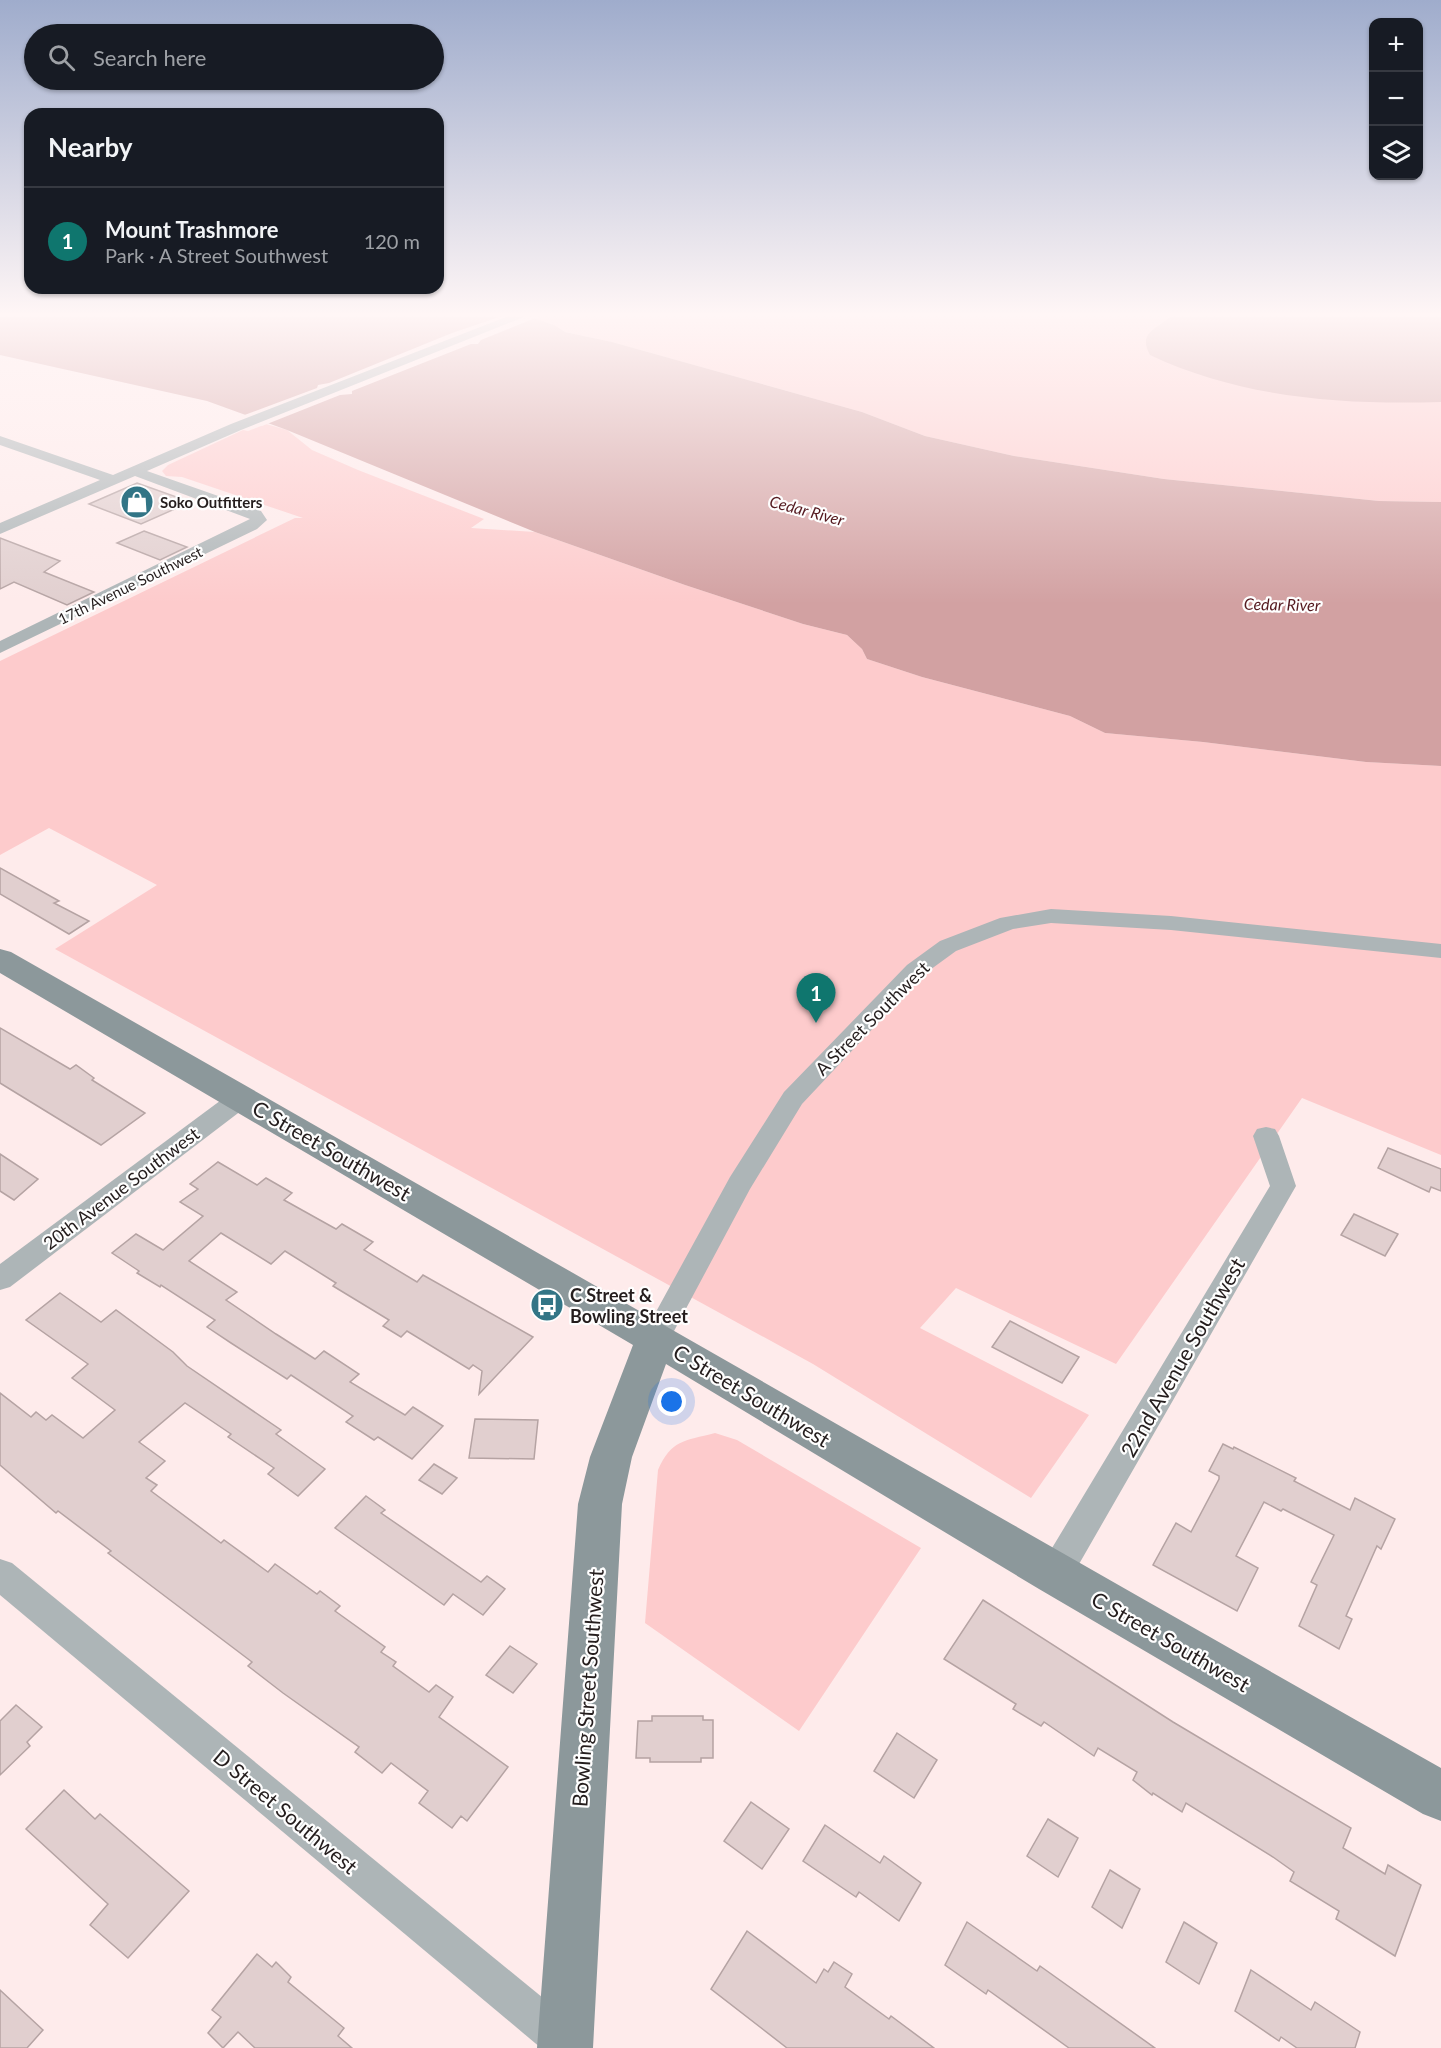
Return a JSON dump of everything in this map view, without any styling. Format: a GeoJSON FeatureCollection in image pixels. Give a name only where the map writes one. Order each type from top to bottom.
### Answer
{"type":"FeatureCollection","features":[{"type":"Feature","properties":{"kind":"main road","name":"C Street Southwest"},"geometry":{"type":"LineString","coordinates":[[0,959],[656,1338],[1055,1574],[1441,1796]]}},
{"type":"Feature","properties":{"kind":"main road","name":"Bowling Street Southwest"},"geometry":{"type":"LineString","coordinates":[[568,2046],[600,1504],[622,1423],[656,1338]]}},
{"type":"Feature","properties":{"kind":"street"},"geometry":{"type":"LineString","coordinates":[[0,529],[273,413]]}},
{"type":"Feature","properties":{"kind":"street"},"geometry":{"type":"LineString","coordinates":[[0,440],[114,480]]}},
{"type":"Feature","properties":{"kind":"street","name":"17th Avenue Southwest"},"geometry":{"type":"LineString","coordinates":[[0,648],[251,526],[259,520],[255,514],[134,471]]}},
{"type":"Feature","properties":{"kind":"street","name":"A Street Southwest"},"geometry":{"type":"LineString","coordinates":[[656,1338],[739,1184],[793,1098],[915,970],[948,946],[1008,923],[1051,916],[1149,921],[1441,951]]}},
{"type":"Feature","properties":{"kind":"street","name":"20th Avenue Southwest"},"geometry":{"type":"LineString","coordinates":[[0,1280],[241,1098]]}},
{"type":"Feature","properties":{"kind":"street","name":"22nd Avenue Southwest"},"geometry":{"type":"LineString","coordinates":[[1055,1574],[1283,1186],[1266,1136]]}},
{"type":"Feature","properties":{"kind":"street","name":"D Street Southwest"},"geometry":{"type":"LineString","coordinates":[[0,1574],[568,2046]]}},
{"type":"Feature","properties":{"kind":"shaded area"},"geometry":{"type":"Polygon","coordinates":[[[864,413],[1441,413],[1441,502],[1379,501],[1164,479],[1014,456],[925,436],[864,413]]]}},
{"type":"Feature","properties":{"kind":"shaded area"},"geometry":{"type":"Polygon","coordinates":[[[266,424],[287,430],[312,450],[484,519],[471,528],[535,532],[803,624],[847,635],[862,649],[867,659],[922,677],[1070,716],[1105,733],[1203,742],[1366,762],[1441,766],[1441,1155],[1302,1098],[1116,1364],[956,1288],[920,1328],[1089,1415],[1031,1498],[813,1364],[55,949],[157,885],[49,828],[0,855],[0,661],[295,518],[303,518],[182,477],[166,476],[162,471],[168,465],[243,430],[248,431],[266,424]]]}},
{"type":"Feature","properties":{"kind":"shaded area"},"geometry":{"type":"Polygon","coordinates":[[[715,1433],[737,1440],[921,1548],[799,1731],[645,1623],[658,1470],[668,1453],[680,1443],[715,1433]]]}},
{"type":"Feature","properties":{"kind":"water","name":"Cedar River"},"geometry":{"type":"Polygon","coordinates":[[[239,413],[864,413],[925,436],[1014,456],[1164,479],[1379,501],[1441,502],[1441,766],[1366,762],[1203,742],[1105,733],[1070,716],[922,677],[867,659],[862,649],[847,635],[803,624],[535,532],[287,430],[239,413]]]}},
{"type":"Feature","properties":{"kind":"pier"},"geometry":{"type":"Polygon","coordinates":[[[251,413],[296,413],[262,426],[239,417],[251,413]]]}},
{"type":"Feature","properties":{"kind":"building","name":"Soko Outfitters"},"geometry":{"type":"Polygon","coordinates":[[[137,483],[185,500],[172,506],[177,508],[141,524],[89,504],[137,483]]]}},
{"type":"Feature","properties":{"kind":"building"},"geometry":{"type":"Polygon","coordinates":[[[144,531],[187,547],[160,560],[117,543],[144,531]]]}},
{"type":"Feature","properties":{"kind":"building"},"geometry":{"type":"Polygon","coordinates":[[[0,538],[60,561],[44,572],[94,592],[67,605],[14,582],[0,589],[0,538]]]}},
{"type":"Feature","properties":{"kind":"building"},"geometry":{"type":"Polygon","coordinates":[[[0,868],[59,901],[54,903],[89,921],[69,934],[0,894],[0,868]]]}},
{"type":"Feature","properties":{"kind":"building"},"geometry":{"type":"Polygon","coordinates":[[[0,1028],[70,1069],[76,1065],[94,1078],[92,1080],[145,1113],[101,1145],[0,1083],[0,1028]]]}},
{"type":"Feature","properties":{"kind":"building"},"geometry":{"type":"Polygon","coordinates":[[[1388,1148],[1441,1169],[1441,1191],[1431,1187],[1429,1192],[1378,1168],[1388,1148]]]}},
{"type":"Feature","properties":{"kind":"building"},"geometry":{"type":"Polygon","coordinates":[[[0,1154],[38,1179],[14,1200],[0,1191],[0,1154]]]}},
{"type":"Feature","properties":{"kind":"building"},"geometry":{"type":"Polygon","coordinates":[[[218,1162],[257,1185],[266,1178],[292,1193],[284,1200],[336,1229],[342,1224],[373,1242],[364,1250],[417,1282],[423,1275],[533,1337],[479,1394],[482,1371],[473,1365],[469,1369],[407,1331],[401,1337],[383,1326],[389,1320],[333,1286],[336,1283],[285,1251],[271,1264],[221,1233],[189,1261],[237,1292],[226,1300],[276,1334],[315,1359],[324,1351],[359,1374],[350,1382],[405,1415],[413,1407],[443,1426],[412,1459],[378,1437],[374,1440],[346,1422],[353,1416],[291,1375],[287,1379],[207,1327],[215,1320],[161,1285],[160,1287],[137,1273],[139,1271],[112,1253],[136,1234],[163,1250],[203,1216],[180,1202],[198,1189],[190,1184],[218,1162]]]}},
{"type":"Feature","properties":{"kind":"building"},"geometry":{"type":"Polygon","coordinates":[[[1354,1214],[1398,1234],[1385,1256],[1341,1235],[1354,1214]]]}},
{"type":"Feature","properties":{"kind":"building"},"geometry":{"type":"Polygon","coordinates":[[[60,1293],[101,1322],[116,1310],[173,1352],[187,1366],[281,1430],[276,1434],[325,1469],[298,1496],[268,1474],[274,1468],[228,1437],[231,1434],[185,1403],[139,1442],[165,1461],[146,1478],[157,1485],[151,1491],[221,1543],[224,1540],[268,1572],[275,1564],[317,1594],[320,1591],[340,1606],[335,1611],[385,1647],[381,1652],[396,1662],[393,1666],[429,1692],[436,1685],[453,1697],[439,1717],[508,1767],[467,1821],[461,1816],[452,1828],[419,1803],[428,1791],[391,1763],[382,1773],[355,1752],[359,1747],[248,1666],[252,1662],[108,1553],[111,1551],[58,1511],[56,1513],[0,1465],[0,1393],[31,1417],[36,1412],[46,1420],[52,1415],[83,1438],[115,1410],[72,1378],[88,1364],[26,1320],[60,1293]]]}},
{"type":"Feature","properties":{"kind":"building"},"geometry":{"type":"Polygon","coordinates":[[[1010,1321],[1079,1357],[1062,1383],[992,1347],[1010,1321]]]}},
{"type":"Feature","properties":{"kind":"building"},"geometry":{"type":"Polygon","coordinates":[[[475,1419],[538,1420],[534,1459],[469,1458],[475,1419]]]}},
{"type":"Feature","properties":{"kind":"building"},"geometry":{"type":"Polygon","coordinates":[[[1223,1444],[1233,1449],[1234,1447],[1296,1478],[1294,1481],[1350,1510],[1355,1498],[1395,1519],[1381,1549],[1377,1546],[1346,1616],[1352,1619],[1339,1649],[1299,1626],[1317,1585],[1311,1582],[1334,1535],[1283,1509],[1281,1511],[1264,1502],[1236,1556],[1258,1568],[1237,1611],[1153,1565],[1176,1523],[1191,1532],[1219,1479],[1219,1476],[1209,1471],[1223,1444]]]}},
{"type":"Feature","properties":{"kind":"building"},"geometry":{"type":"Polygon","coordinates":[[[434,1464],[457,1478],[442,1494],[419,1480],[434,1464]]]}},
{"type":"Feature","properties":{"kind":"building"},"geometry":{"type":"Polygon","coordinates":[[[366,1496],[385,1510],[381,1513],[481,1582],[487,1576],[505,1589],[483,1615],[453,1594],[444,1605],[335,1528],[366,1496]]]}},
{"type":"Feature","properties":{"kind":"building"},"geometry":{"type":"Polygon","coordinates":[[[983,1600],[1173,1722],[1351,1828],[1343,1848],[1385,1874],[1388,1865],[1421,1885],[1395,1956],[1336,1919],[1339,1911],[1290,1881],[1294,1872],[1273,1857],[1186,1803],[1182,1812],[1153,1793],[1152,1795],[1133,1780],[1137,1772],[1098,1748],[1094,1756],[1044,1722],[1041,1726],[1013,1709],[1016,1704],[944,1659],[983,1600]]]}},
{"type":"Feature","properties":{"kind":"building"},"geometry":{"type":"Polygon","coordinates":[[[510,1646],[537,1664],[513,1693],[486,1675],[510,1646]]]}},
{"type":"Feature","properties":{"kind":"building"},"geometry":{"type":"Polygon","coordinates":[[[16,1705],[42,1727],[27,1742],[30,1746],[0,1775],[0,1721],[16,1705]]]}},
{"type":"Feature","properties":{"kind":"building"},"geometry":{"type":"Polygon","coordinates":[[[652,1716],[703,1716],[703,1720],[713,1720],[713,1758],[701,1758],[701,1762],[650,1762],[650,1758],[636,1758],[638,1721],[652,1721],[652,1716]]]}},
{"type":"Feature","properties":{"kind":"building"},"geometry":{"type":"Polygon","coordinates":[[[897,1733],[937,1760],[914,1798],[874,1771],[897,1733]]]}},
{"type":"Feature","properties":{"kind":"building"},"geometry":{"type":"Polygon","coordinates":[[[64,1790],[95,1819],[100,1814],[189,1891],[128,1958],[90,1925],[108,1904],[26,1829],[64,1790]]]}},
{"type":"Feature","properties":{"kind":"building"},"geometry":{"type":"Polygon","coordinates":[[[751,1802],[789,1829],[762,1869],[724,1841],[751,1802]]]}},
{"type":"Feature","properties":{"kind":"building"},"geometry":{"type":"Polygon","coordinates":[[[1048,1819],[1078,1838],[1058,1877],[1027,1856],[1048,1819]]]}},
{"type":"Feature","properties":{"kind":"building"},"geometry":{"type":"Polygon","coordinates":[[[825,1825],[880,1863],[884,1856],[921,1883],[899,1921],[859,1892],[856,1897],[803,1861],[825,1825]]]}},
{"type":"Feature","properties":{"kind":"building"},"geometry":{"type":"Polygon","coordinates":[[[1110,1870],[1140,1889],[1122,1928],[1092,1907],[1110,1870]]]}},
{"type":"Feature","properties":{"kind":"building"},"geometry":{"type":"Polygon","coordinates":[[[967,1922],[1037,1971],[1040,1966],[1155,2048],[1069,2048],[988,1990],[986,1994],[945,1965],[967,1922]]]}},
{"type":"Feature","properties":{"kind":"building"},"geometry":{"type":"Polygon","coordinates":[[[1184,1922],[1217,1943],[1199,1984],[1166,1962],[1184,1922]]]}},
{"type":"Feature","properties":{"kind":"building"},"geometry":{"type":"Polygon","coordinates":[[[747,1931],[816,1983],[824,1969],[828,1972],[834,1962],[852,1974],[845,1987],[889,2019],[891,2016],[934,2048],[787,2048],[711,1989],[747,1931]]]}},
{"type":"Feature","properties":{"kind":"building"},"geometry":{"type":"Polygon","coordinates":[[[257,1954],[272,1967],[276,1962],[291,1977],[288,1982],[344,2028],[338,2036],[352,2048],[255,2048],[238,2032],[223,2048],[208,2033],[221,2017],[212,2010],[257,1954]]]}},
{"type":"Feature","properties":{"kind":"building"},"geometry":{"type":"Polygon","coordinates":[[[1251,1970],[1311,2010],[1315,2002],[1360,2032],[1355,2048],[1297,2048],[1281,2037],[1279,2041],[1235,2011],[1251,1970]]]}},
{"type":"Feature","properties":{"kind":"building"},"geometry":{"type":"Polygon","coordinates":[[[0,1990],[43,2030],[27,2048],[0,2048],[0,1990]]]}},
{"type":"Feature","properties":{"kind":"place","name":"Soko Outfitters"},"geometry":{"type":"Point","coordinates":[137,502]}},
{"type":"Feature","properties":{"kind":"place","name":"Mount Trashmore"},"geometry":{"type":"Point","coordinates":[816,1023]}},
{"type":"Feature","properties":{"kind":"place","name":"C Street & Bowling Street"},"geometry":{"type":"Point","coordinates":[547,1305]}}]}
